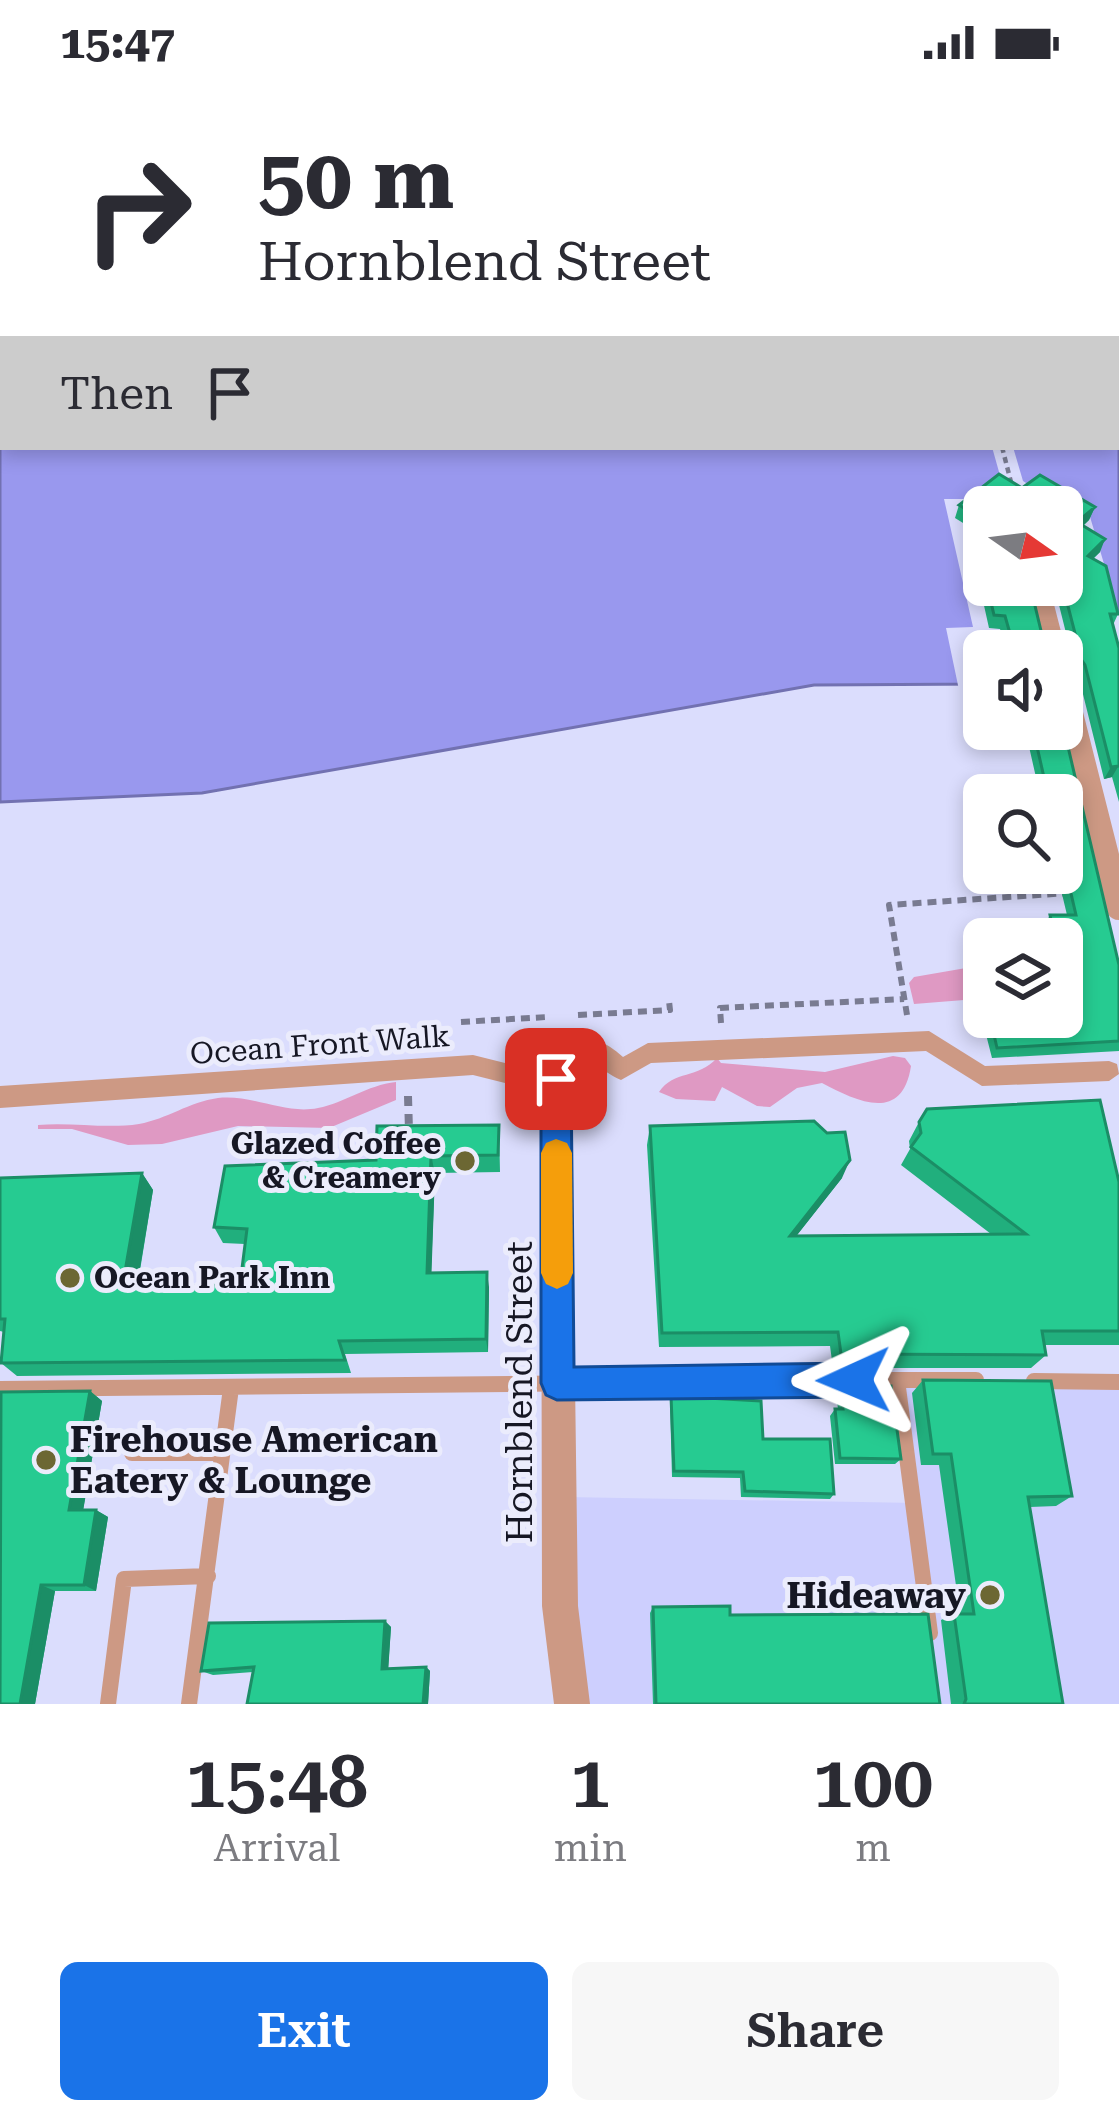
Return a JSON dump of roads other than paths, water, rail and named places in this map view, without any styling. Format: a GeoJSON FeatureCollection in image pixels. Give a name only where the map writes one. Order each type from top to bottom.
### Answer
{"type":"FeatureCollection","features":[{"type":"Feature","properties":{"kind":"street"},"geometry":{"type":"LineString","coordinates":[[1079,750],[1119,907]]}},
{"type":"Feature","properties":{"kind":"street","name":"Ocean Front Walk"},"geometry":{"type":"LineString","coordinates":[[0,1097],[473,1065],[509,1074],[532,1050],[564,1040],[592,1047],[621,1070],[648,1053],[928,1041],[982,1076],[1109,1071]]}},
{"type":"Feature","properties":{"kind":"street","name":"Hornblend Street"},"geometry":{"type":"LineString","coordinates":[[556,1079],[560,1606],[572,1704]]}},
{"type":"Feature","properties":{"kind":"lane"},"geometry":{"type":"LineString","coordinates":[[897,1380],[934,1661]]}},
{"type":"Feature","properties":{"kind":"lane"},"geometry":{"type":"LineString","coordinates":[[0,1389],[985,1381]]}},
{"type":"Feature","properties":{"kind":"lane"},"geometry":{"type":"LineString","coordinates":[[1007,1381],[1119,1382]]}},
{"type":"Feature","properties":{"kind":"lane"},"geometry":{"type":"LineString","coordinates":[[189,1704],[230,1388]]}},
{"type":"Feature","properties":{"kind":"lane"},"geometry":{"type":"LineString","coordinates":[[132,1454],[222,1453]]}},
{"type":"Feature","properties":{"kind":"lane"},"geometry":{"type":"LineString","coordinates":[[108,1704],[124,1579],[208,1576]]}},
{"type":"Feature","properties":{"kind":"place","name":"Glazed Coffee & Creamery"},"geometry":{"type":"Point","coordinates":[465,1161]}},
{"type":"Feature","properties":{"kind":"place","name":"Ocean Park Inn"},"geometry":{"type":"Point","coordinates":[70,1278]}},
{"type":"Feature","properties":{"kind":"place","name":"Firehouse American Eatery & Lounge"},"geometry":{"type":"Point","coordinates":[46,1460]}},
{"type":"Feature","properties":{"kind":"place","name":"Hideaway"},"geometry":{"type":"Point","coordinates":[990,1595]}}]}
